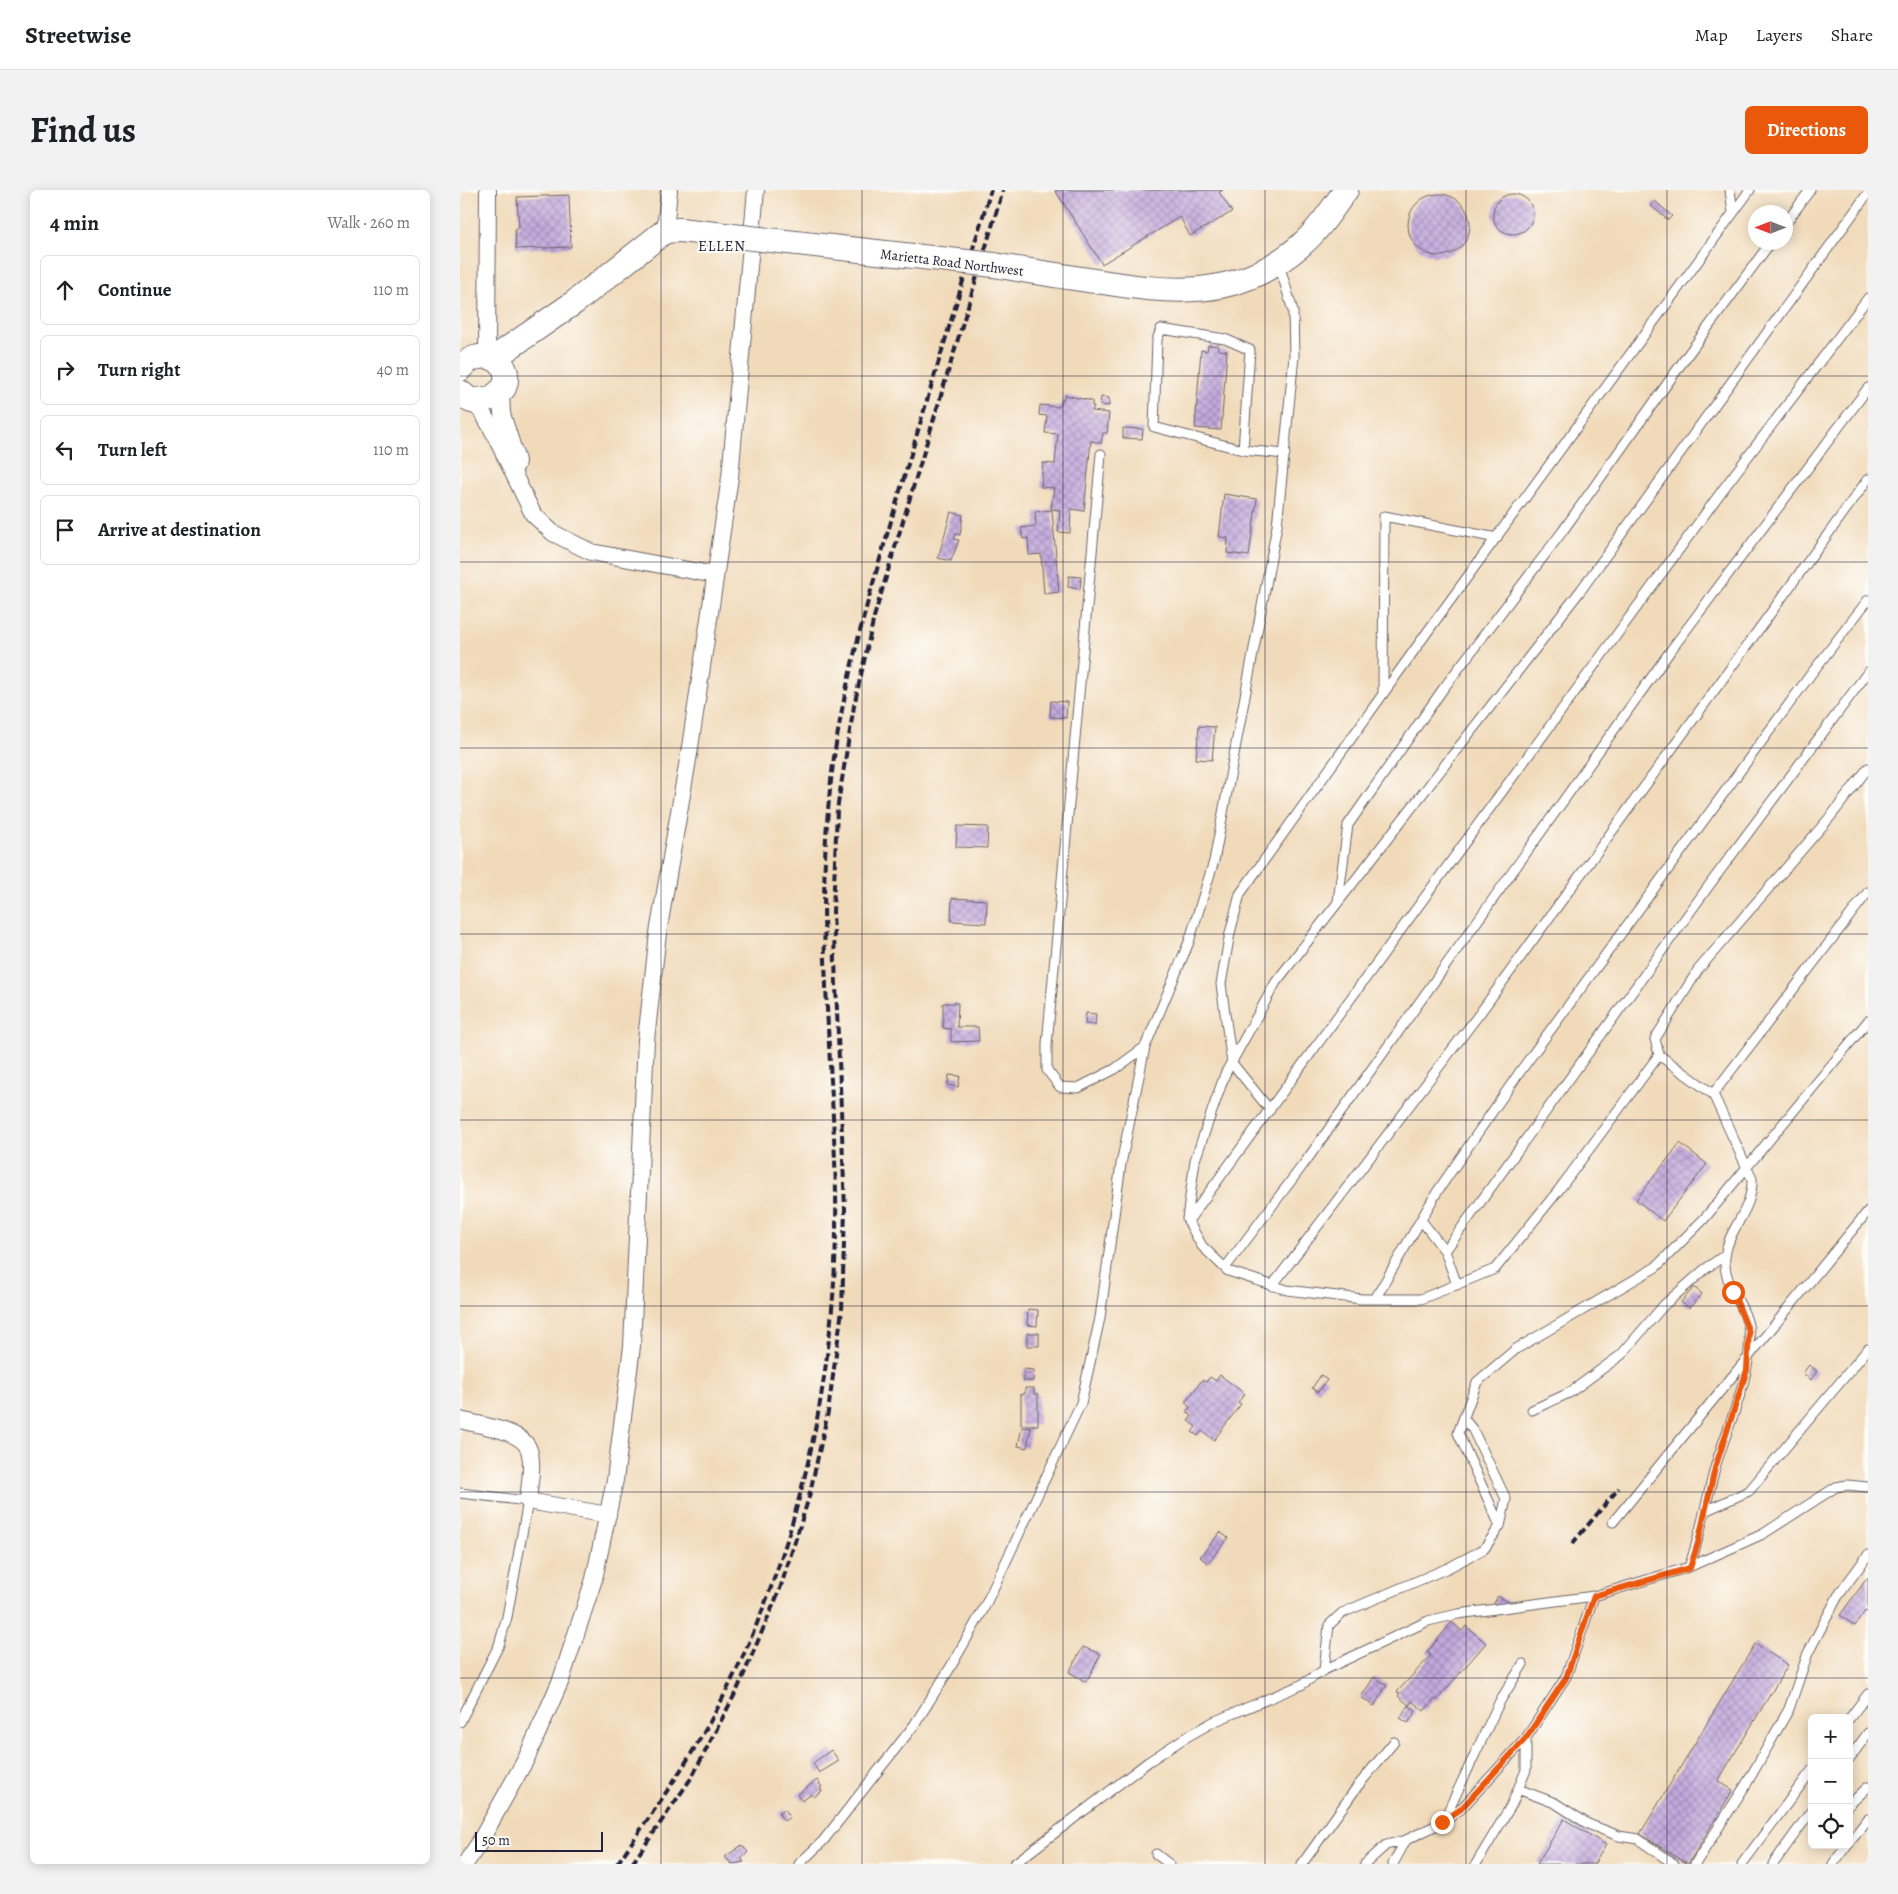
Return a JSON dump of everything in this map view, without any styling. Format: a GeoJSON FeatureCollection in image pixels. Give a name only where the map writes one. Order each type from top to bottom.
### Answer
{"type":"FeatureCollection","features":[{"type":"Feature","properties":{"kind":"street"},"geometry":{"type":"LineString","coordinates":[[475,360],[518,344],[635,256],[673,231],[669,190]]}},
{"type":"Feature","properties":{"kind":"street"},"geometry":{"type":"LineString","coordinates":[[465,1864],[478,1845],[526,1759],[561,1680],[594,1579],[615,1480],[632,1346],[646,1040],[658,933],[689,754],[730,478],[756,190]]}},
{"type":"Feature","properties":{"kind":"street","name":"Marietta Road Northwest"},"geometry":{"type":"LineString","coordinates":[[673,231],[994,265],[1156,290],[1194,291],[1233,283],[1257,274],[1279,262],[1300,246],[1319,227],[1346,190]]}},
{"type":"Feature","properties":{"kind":"street"},"geometry":{"type":"LineString","coordinates":[[475,360],[490,191]]}},
{"type":"Feature","properties":{"kind":"street"},"geometry":{"type":"LineString","coordinates":[[463,396],[484,401],[503,387],[538,341],[551,318]]}},
{"type":"Feature","properties":{"kind":"street"},"geometry":{"type":"LineString","coordinates":[[475,360],[504,369],[502,414],[516,460],[515,474]]}},
{"type":"Feature","properties":{"kind":"street"},"geometry":{"type":"LineString","coordinates":[[463,396],[482,412],[506,462],[515,474],[533,514],[554,533],[592,552],[715,575]]}},
{"type":"Feature","properties":{"kind":"street"},"geometry":{"type":"LineString","coordinates":[[460,1420],[511,1433],[522,1439],[529,1449],[528,1501],[608,1515]]}},
{"type":"Feature","properties":{"kind":"lane"},"geometry":{"type":"LineString","coordinates":[[1730,190],[1733,213]]}},
{"type":"Feature","properties":{"kind":"lane"},"geometry":{"type":"LineString","coordinates":[[1270,1110],[1232,1063],[1221,984],[1230,933],[1240,894],[1750,190]]}},
{"type":"Feature","properties":{"kind":"lane"},"geometry":{"type":"LineString","coordinates":[[1793,213],[1810,190]]}},
{"type":"Feature","properties":{"kind":"lane"},"geometry":{"type":"LineString","coordinates":[[1659,1055],[1558,1191],[1496,1269],[1421,1299],[1376,1299],[1287,1290],[1228,1272],[1202,1246],[1188,1221],[1195,1160],[1225,1074],[1276,982],[1581,590],[1868,193]]}},
{"type":"Feature","properties":{"kind":"lane"},"geometry":{"type":"LineString","coordinates":[[1338,902],[1348,825],[1443,689],[1562,532],[1689,353],[1765,250]]}},
{"type":"Feature","properties":{"kind":"lane"},"geometry":{"type":"LineString","coordinates":[[798,1864],[823,1841],[898,1746],[950,1668],[984,1610],[1081,1403],[1100,1318],[1121,1164],[1145,1047],[1189,942],[1214,861],[1278,526],[1294,356],[1293,311],[1279,262]]}},
{"type":"Feature","properties":{"kind":"lane"},"geometry":{"type":"LineString","coordinates":[[1188,1221],[1724,488],[1868,298]]}},
{"type":"Feature","properties":{"kind":"lane"},"geometry":{"type":"LineString","coordinates":[[1243,450],[1250,350],[1225,339],[1161,329],[1157,340],[1154,427],[1243,450],[1285,454]]}},
{"type":"Feature","properties":{"kind":"lane"},"geometry":{"type":"LineString","coordinates":[[1225,1268],[1312,1153],[1671,650],[1868,388]]}},
{"type":"Feature","properties":{"kind":"lane"},"geometry":{"type":"LineString","coordinates":[[1101,454],[1050,1005],[1046,1070],[1060,1087],[1078,1088],[1115,1070],[1145,1047]]}},
{"type":"Feature","properties":{"kind":"lane"},"geometry":{"type":"LineString","coordinates":[[1272,1286],[1480,1013],[1868,479]]}},
{"type":"Feature","properties":{"kind":"lane"},"geometry":{"type":"LineString","coordinates":[[1383,695],[1384,516],[1497,538]]}},
{"type":"Feature","properties":{"kind":"lane"},"geometry":{"type":"LineString","coordinates":[[1376,1299],[1437,1192],[1525,1065],[1811,674],[1868,600]]}},
{"type":"Feature","properties":{"kind":"lane"},"geometry":{"type":"LineString","coordinates":[[1445,1251],[1702,896],[1868,672]]}},
{"type":"Feature","properties":{"kind":"lane"},"geometry":{"type":"LineString","coordinates":[[1690,1568],[1715,1468],[1747,1370],[1749,1332],[1746,1320],[1726,1277],[1725,1255],[1729,1242],[1749,1204],[1753,1192],[1752,1179],[1713,1094],[1659,1055],[1655,1039],[1698,970],[1831,816],[1868,768]]}},
{"type":"Feature","properties":{"kind":"lane"},"geometry":{"type":"LineString","coordinates":[[1713,1094],[1868,892]]}},
{"type":"Feature","properties":{"kind":"lane"},"geometry":{"type":"LineString","coordinates":[[1500,1526],[1458,1433],[1477,1382],[1516,1349],[1656,1266],[1704,1218],[1868,1021]]}},
{"type":"Feature","properties":{"kind":"lane"},"geometry":{"type":"LineString","coordinates":[[1613,1522],[1747,1361],[1868,1211]]}},
{"type":"Feature","properties":{"kind":"lane"},"geometry":{"type":"LineString","coordinates":[[1421,1220],[1445,1251],[1457,1285]]}},
{"type":"Feature","properties":{"kind":"lane"},"geometry":{"type":"LineString","coordinates":[[1532,1410],[1569,1393],[1621,1355],[1664,1305],[1704,1270],[1725,1255]]}},
{"type":"Feature","properties":{"kind":"lane"},"geometry":{"type":"LineString","coordinates":[[1705,1511],[1749,1491],[1868,1350]]}},
{"type":"Feature","properties":{"kind":"lane"},"geometry":{"type":"LineString","coordinates":[[1324,1670],[1329,1625],[1342,1613],[1448,1568],[1484,1549],[1500,1526],[1506,1500],[1474,1430],[1464,1419]]}},
{"type":"Feature","properties":{"kind":"lane"},"geometry":{"type":"LineString","coordinates":[[1014,1864],[1148,1762],[1183,1739],[1213,1722],[1301,1685],[1324,1670],[1428,1621],[1458,1614],[1594,1596],[1690,1568],[1763,1534],[1836,1487],[1847,1485],[1868,1487]]}},
{"type":"Feature","properties":{"kind":"lane"},"geometry":{"type":"LineString","coordinates":[[460,1493],[528,1501],[507,1617],[499,1645],[460,1722]]}},
{"type":"Feature","properties":{"kind":"lane"},"geometry":{"type":"LineString","coordinates":[[1695,1864],[1747,1783],[1790,1709],[1808,1653],[1838,1596],[1868,1555]]}},
{"type":"Feature","properties":{"kind":"lane"},"geometry":{"type":"LineString","coordinates":[[1365,1864],[1386,1845],[1406,1840],[1442,1822],[1461,1809],[1526,1738],[1566,1678],[1594,1596]]}},
{"type":"Feature","properties":{"kind":"lane"},"geometry":{"type":"LineString","coordinates":[[1442,1822],[1500,1700],[1523,1664]]}},
{"type":"Feature","properties":{"kind":"lane"},"geometry":{"type":"LineString","coordinates":[[1853,1715],[1868,1694]]}},
{"type":"Feature","properties":{"kind":"lane"},"geometry":{"type":"LineString","coordinates":[[1476,1864],[1512,1804],[1526,1770],[1526,1738]]}},
{"type":"Feature","properties":{"kind":"lane"},"geometry":{"type":"LineString","coordinates":[[1853,1754],[1867,1738]]}},
{"type":"Feature","properties":{"kind":"lane"},"geometry":{"type":"LineString","coordinates":[[1302,1864],[1357,1787],[1394,1742]]}},
{"type":"Feature","properties":{"kind":"lane"},"geometry":{"type":"LineString","coordinates":[[1742,1864],[1808,1775]]}},
{"type":"Feature","properties":{"kind":"lane"},"geometry":{"type":"LineString","coordinates":[[1850,1804],[1868,1787]]}},
{"type":"Feature","properties":{"kind":"lane"},"geometry":{"type":"LineString","coordinates":[[1518,1789],[1555,1803],[1588,1824],[1619,1836],[1638,1839],[1674,1864]]}},
{"type":"Feature","properties":{"kind":"lane"},"geometry":{"type":"LineString","coordinates":[[1773,1864],[1808,1816]]}},
{"type":"Feature","properties":{"kind":"lane"},"geometry":{"type":"LineString","coordinates":[[1853,1838],[1868,1819]]}},
{"type":"Feature","properties":{"kind":"lane"},"geometry":{"type":"LineString","coordinates":[[1393,1864],[1406,1840]]}},
{"type":"Feature","properties":{"kind":"lane"},"geometry":{"type":"LineString","coordinates":[[1833,1864],[1844,1849]]}},
{"type":"Feature","properties":{"kind":"lane"},"geometry":{"type":"LineString","coordinates":[[1156,1854],[1169,1864]]}},
{"type":"Feature","properties":{"kind":"building"},"geometry":{"type":"Polygon","coordinates":[[[1055,190],[1223,190],[1219,192],[1232,212],[1190,236],[1180,217],[1102,264],[1055,190]]]}},
{"type":"Feature","properties":{"kind":"building"},"geometry":{"type":"Polygon","coordinates":[[[1433,194],[1445,194],[1461,203],[1468,213],[1470,225],[1468,237],[1461,247],[1445,256],[1433,256],[1422,251],[1413,242],[1408,231],[1408,219],[1413,208],[1422,199],[1433,194]]]}},
{"type":"Feature","properties":{"kind":"building"},"geometry":{"type":"Polygon","coordinates":[[[1517,194],[1524,197],[1530,203],[1533,214],[1532,222],[1524,231],[1517,234],[1509,234],[1502,231],[1494,222],[1493,210],[1496,203],[1505,195],[1517,194]]]}},
{"type":"Feature","properties":{"kind":"building"},"geometry":{"type":"Polygon","coordinates":[[[569,195],[571,247],[516,249],[515,229],[519,228],[517,197],[569,195]]]}},
{"type":"Feature","properties":{"kind":"building"},"geometry":{"type":"Polygon","coordinates":[[[1655,201],[1672,216],[1668,220],[1651,206],[1655,201]]]}},
{"type":"Feature","properties":{"kind":"building"},"geometry":{"type":"Polygon","coordinates":[[[1208,345],[1218,346],[1218,350],[1227,351],[1221,430],[1195,428],[1201,350],[1207,351],[1208,345]]]}},
{"type":"Feature","properties":{"kind":"building"},"geometry":{"type":"Polygon","coordinates":[[[1065,395],[1092,401],[1092,406],[1094,406],[1092,411],[1109,413],[1107,433],[1103,433],[1101,443],[1091,441],[1084,511],[1071,509],[1070,533],[1058,532],[1060,510],[1051,509],[1054,488],[1041,487],[1043,463],[1055,464],[1058,434],[1045,433],[1047,416],[1039,415],[1040,405],[1059,407],[1065,395]]]}},
{"type":"Feature","properties":{"kind":"building"},"geometry":{"type":"Polygon","coordinates":[[[1101,397],[1109,398],[1109,406],[1100,405],[1101,397]]]}},
{"type":"Feature","properties":{"kind":"building"},"geometry":{"type":"Polygon","coordinates":[[[1123,428],[1143,429],[1142,439],[1123,438],[1123,428]]]}},
{"type":"Feature","properties":{"kind":"building"},"geometry":{"type":"Polygon","coordinates":[[[1224,494],[1257,499],[1249,556],[1227,553],[1228,538],[1219,537],[1224,494]]]}},
{"type":"Feature","properties":{"kind":"building"},"geometry":{"type":"Polygon","coordinates":[[[1052,510],[1059,592],[1044,594],[1041,554],[1029,555],[1028,538],[1023,539],[1021,528],[1036,526],[1035,512],[1052,510]]]}},
{"type":"Feature","properties":{"kind":"building"},"geometry":{"type":"Polygon","coordinates":[[[951,512],[963,515],[960,535],[956,534],[954,539],[959,540],[951,561],[938,558],[951,512]]]}},
{"type":"Feature","properties":{"kind":"building"},"geometry":{"type":"Polygon","coordinates":[[[1069,576],[1081,577],[1080,589],[1068,587],[1069,576]]]}},
{"type":"Feature","properties":{"kind":"building"},"geometry":{"type":"Polygon","coordinates":[[[1051,701],[1067,702],[1066,718],[1050,717],[1051,701]]]}},
{"type":"Feature","properties":{"kind":"building"},"geometry":{"type":"Polygon","coordinates":[[[1199,726],[1215,727],[1212,760],[1196,759],[1199,726]]]}},
{"type":"Feature","properties":{"kind":"building"},"geometry":{"type":"Polygon","coordinates":[[[957,826],[988,827],[987,848],[956,847],[957,826]]]}},
{"type":"Feature","properties":{"kind":"building"},"geometry":{"type":"Polygon","coordinates":[[[952,898],[987,900],[986,923],[951,921],[952,898]]]}},
{"type":"Feature","properties":{"kind":"building"},"geometry":{"type":"Polygon","coordinates":[[[943,1003],[958,1003],[957,1027],[978,1027],[979,1041],[951,1042],[951,1029],[943,1028],[943,1003]]]}},
{"type":"Feature","properties":{"kind":"building"},"geometry":{"type":"Polygon","coordinates":[[[1086,1013],[1096,1014],[1095,1025],[1085,1024],[1086,1013]]]}},
{"type":"Feature","properties":{"kind":"building"},"geometry":{"type":"Polygon","coordinates":[[[949,1075],[960,1076],[958,1087],[948,1085],[949,1075]]]}},
{"type":"Feature","properties":{"kind":"building"},"geometry":{"type":"Polygon","coordinates":[[[1680,1143],[1707,1164],[1663,1221],[1636,1200],[1680,1143]]]}},
{"type":"Feature","properties":{"kind":"building"},"geometry":{"type":"Polygon","coordinates":[[[1694,1287],[1702,1294],[1689,1308],[1681,1302],[1694,1287]]]}},
{"type":"Feature","properties":{"kind":"building"},"geometry":{"type":"Polygon","coordinates":[[[1028,1309],[1038,1310],[1037,1326],[1027,1325],[1028,1309]]]}},
{"type":"Feature","properties":{"kind":"building"},"geometry":{"type":"Polygon","coordinates":[[[1027,1333],[1039,1333],[1039,1346],[1027,1346],[1027,1333]]]}},
{"type":"Feature","properties":{"kind":"building"},"geometry":{"type":"Polygon","coordinates":[[[1809,1365],[1817,1371],[1811,1380],[1803,1373],[1809,1365]]]}},
{"type":"Feature","properties":{"kind":"building"},"geometry":{"type":"Polygon","coordinates":[[[1024,1369],[1034,1370],[1033,1381],[1023,1381],[1024,1369]]]}},
{"type":"Feature","properties":{"kind":"building"},"geometry":{"type":"Polygon","coordinates":[[[1220,1375],[1245,1394],[1238,1402],[1241,1404],[1214,1440],[1202,1431],[1198,1436],[1192,1432],[1196,1427],[1188,1421],[1192,1416],[1186,1412],[1190,1407],[1185,1403],[1202,1380],[1206,1382],[1210,1377],[1216,1381],[1220,1375]]]}},
{"type":"Feature","properties":{"kind":"building"},"geometry":{"type":"Polygon","coordinates":[[[1321,1375],[1327,1380],[1318,1392],[1312,1388],[1321,1375]]]}},
{"type":"Feature","properties":{"kind":"building"},"geometry":{"type":"Polygon","coordinates":[[[1025,1388],[1034,1388],[1034,1394],[1038,1394],[1038,1425],[1021,1425],[1021,1394],[1025,1394],[1025,1388]]]}},
{"type":"Feature","properties":{"kind":"building"},"geometry":{"type":"Polygon","coordinates":[[[1022,1427],[1031,1428],[1027,1448],[1018,1446],[1022,1427]]]}},
{"type":"Feature","properties":{"kind":"building"},"geometry":{"type":"Polygon","coordinates":[[[1220,1532],[1228,1538],[1208,1563],[1200,1557],[1220,1532]]]}},
{"type":"Feature","properties":{"kind":"building"},"geometry":{"type":"Polygon","coordinates":[[[1868,1577],[1868,1613],[1865,1611],[1855,1626],[1840,1615],[1868,1577]]]}},
{"type":"Feature","properties":{"kind":"building"},"geometry":{"type":"Polygon","coordinates":[[[1498,1596],[1509,1602],[1504,1611],[1493,1605],[1498,1596]]]}},
{"type":"Feature","properties":{"kind":"building"},"geometry":{"type":"Polygon","coordinates":[[[1452,1622],[1462,1631],[1466,1626],[1486,1643],[1436,1701],[1434,1699],[1424,1711],[1412,1701],[1409,1705],[1398,1696],[1400,1693],[1397,1692],[1431,1655],[1427,1652],[1452,1622]]]}},
{"type":"Feature","properties":{"kind":"building"},"geometry":{"type":"Polygon","coordinates":[[[1755,1644],[1788,1665],[1718,1781],[1733,1790],[1688,1864],[1640,1834],[1755,1644]]]}},
{"type":"Feature","properties":{"kind":"building"},"geometry":{"type":"Polygon","coordinates":[[[1083,1647],[1101,1654],[1086,1682],[1069,1672],[1083,1647]]]}},
{"type":"Feature","properties":{"kind":"building"},"geometry":{"type":"Polygon","coordinates":[[[1374,1677],[1387,1685],[1374,1706],[1361,1697],[1374,1677]]]}},
{"type":"Feature","properties":{"kind":"building"},"geometry":{"type":"Polygon","coordinates":[[[1408,1705],[1416,1711],[1408,1723],[1400,1718],[1408,1705]]]}},
{"type":"Feature","properties":{"kind":"building"},"geometry":{"type":"Polygon","coordinates":[[[831,1750],[839,1761],[819,1773],[813,1763],[831,1750]]]}},
{"type":"Feature","properties":{"kind":"building"},"geometry":{"type":"Polygon","coordinates":[[[817,1780],[822,1787],[820,1788],[822,1791],[814,1797],[812,1794],[802,1801],[797,1795],[817,1780]]]}},
{"type":"Feature","properties":{"kind":"building"},"geometry":{"type":"Polygon","coordinates":[[[785,1809],[790,1817],[784,1821],[778,1813],[785,1809]]]}},
{"type":"Feature","properties":{"kind":"building"},"geometry":{"type":"Polygon","coordinates":[[[1564,1819],[1606,1845],[1594,1864],[1537,1864],[1564,1819]]]}},
{"type":"Feature","properties":{"kind":"building"},"geometry":{"type":"Polygon","coordinates":[[[742,1845],[748,1852],[741,1858],[744,1862],[732,1864],[725,1857],[742,1845]]]}},
{"type":"Feature","properties":{"kind":"railway"},"geometry":{"type":"LineString","coordinates":[[617,1864],[694,1749],[717,1709],[746,1649],[771,1587],[792,1524],[809,1459],[822,1393],[830,1327],[835,1260],[836,1193],[826,992],[824,891],[830,790],[835,753],[848,680],[866,608],[991,190]]}},
{"type":"Feature","properties":{"kind":"railway"},"geometry":{"type":"LineString","coordinates":[[632,1864],[692,1777],[738,1688],[780,1589],[809,1497],[828,1412],[842,1310],[845,1209],[833,911],[837,810],[854,706],[874,617],[1003,190]]}},
{"type":"Feature","properties":{"kind":"railway"},"geometry":{"type":"LineString","coordinates":[[1572,1544],[1619,1488]]}},
{"type":"Feature","properties":{"kind":"district","name":"ELLEN"},"geometry":{"type":"Point","coordinates":[722,246]}},
{"type":"Feature","properties":{"kind":"route"},"geometry":{"type":"LineString","coordinates":[[1442,1822],[1461,1809],[1526,1738],[1566,1678],[1594,1596],[1690,1568],[1698,1543],[1715,1468],[1747,1370],[1749,1332],[1746,1320],[1733,1292]]}}]}
